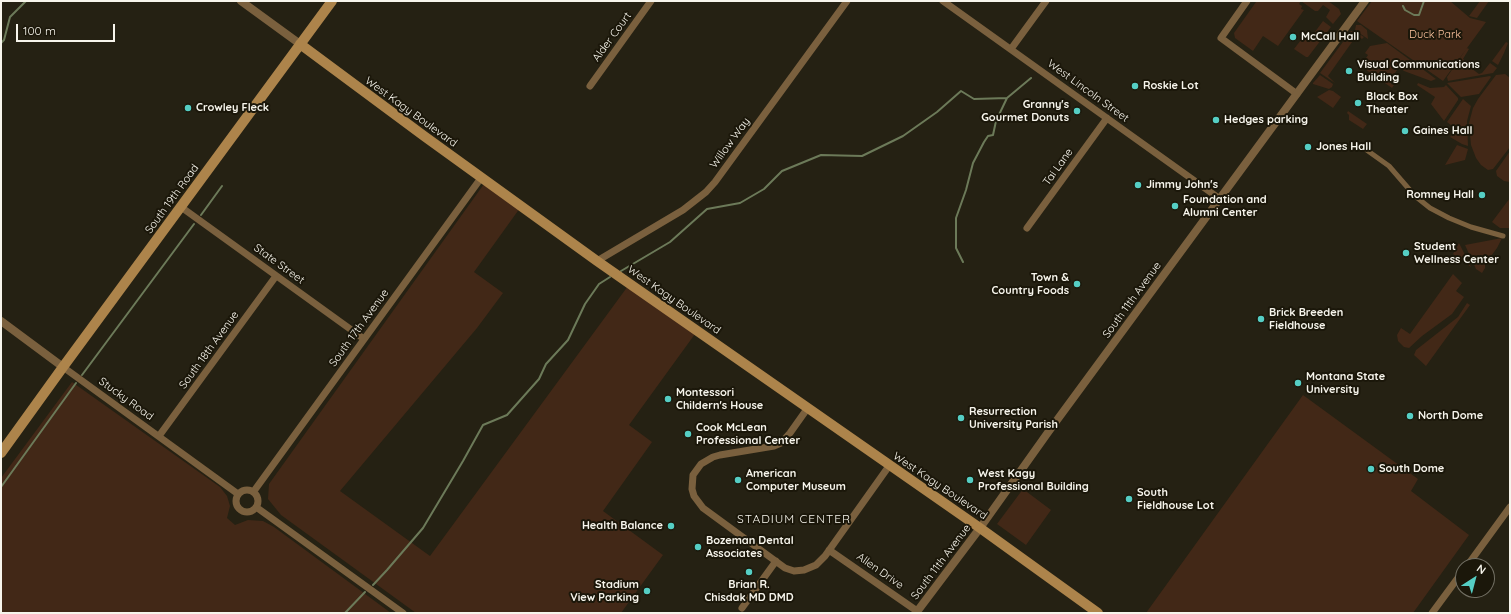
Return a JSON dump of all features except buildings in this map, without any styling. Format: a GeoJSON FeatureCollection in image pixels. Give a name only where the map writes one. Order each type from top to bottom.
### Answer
{"type":"FeatureCollection","features":[{"type":"Feature","properties":{"kind":"main road","name":"South 19th Road"},"geometry":{"type":"LineString","coordinates":[[1,453],[332,1]]}},
{"type":"Feature","properties":{"kind":"main road","name":"West Kagy Boulevard"},"geometry":{"type":"LineString","coordinates":[[300,44],[481,178],[597,261],[807,409],[980,528],[1098,613]]}},
{"type":"Feature","properties":{"kind":"street","name":"West Kagy Boulevard"},"geometry":{"type":"LineString","coordinates":[[241,1],[300,44]]}},
{"type":"Feature","properties":{"kind":"street","name":"Alder Court"},"geometry":{"type":"LineString","coordinates":[[590,86],[651,1]]}},
{"type":"Feature","properties":{"kind":"street","name":"Willow Way"},"geometry":{"type":"LineString","coordinates":[[597,261],[683,210],[697,201],[706,192],[715,182],[847,1]]}},
{"type":"Feature","properties":{"kind":"street","name":"West Lincoln Street"},"geometry":{"type":"LineString","coordinates":[[943,1],[1220,199]]}},
{"type":"Feature","properties":{"kind":"street"},"geometry":{"type":"LineString","coordinates":[[1010,50],[1046,1]]}},
{"type":"Feature","properties":{"kind":"street"},"geometry":{"type":"LineString","coordinates":[[1247,1],[1221,38],[1297,94]]}},
{"type":"Feature","properties":{"kind":"street","name":"South 11th Avenue"},"geometry":{"type":"LineString","coordinates":[[917,612],[1366,1]]}},
{"type":"Feature","properties":{"kind":"street","name":"Tai Lane"},"geometry":{"type":"LineString","coordinates":[[1027,228],[1107,118]]}},
{"type":"Feature","properties":{"kind":"street"},"geometry":{"type":"LineString","coordinates":[[1361,146],[1389,166],[1415,196],[1430,208],[1471,227],[1502,236]]}},
{"type":"Feature","properties":{"kind":"street","name":"South 17th Avenue"},"geometry":{"type":"LineString","coordinates":[[254,492],[481,178]]}},
{"type":"Feature","properties":{"kind":"street","name":"State Street"},"geometry":{"type":"LineString","coordinates":[[180,207],[364,339]]}},
{"type":"Feature","properties":{"kind":"street","name":"South 18th Avenue"},"geometry":{"type":"LineString","coordinates":[[159,436],[276,276]]}},
{"type":"Feature","properties":{"kind":"street","name":"Stucky Road"},"geometry":{"type":"LineString","coordinates":[[1,321],[238,494]]}},
{"type":"Feature","properties":{"kind":"street"},"geometry":{"type":"LineString","coordinates":[[807,409],[781,443],[767,448],[713,457],[701,464],[693,476],[692,489],[694,496],[703,508],[789,570],[804,570],[816,565],[829,550],[889,466]]}},
{"type":"Feature","properties":{"kind":"street"},"geometry":{"type":"LineString","coordinates":[[244,490],[254,492],[258,498],[256,507],[249,512],[242,511],[236,505],[238,494],[244,490]]}},
{"type":"Feature","properties":{"kind":"street"},"geometry":{"type":"LineString","coordinates":[[256,507],[403,613]]}},
{"type":"Feature","properties":{"kind":"street"},"geometry":{"type":"LineString","coordinates":[[1473,558],[1510,507]]}},
{"type":"Feature","properties":{"kind":"street","name":"Allen Drive"},"geometry":{"type":"LineString","coordinates":[[829,550],[917,612]]}},
{"type":"Feature","properties":{"kind":"street"},"geometry":{"type":"LineString","coordinates":[[742,608],[776,561]]}},
{"type":"Feature","properties":{"kind":"street"},"geometry":{"type":"LineString","coordinates":[[1432,613],[1455,582]]}},
{"type":"Feature","properties":{"kind":"green space"},"geometry":{"type":"Polygon","coordinates":[[[1301,1],[1299,4],[1302,6],[1301,9],[1304,10],[1278,46],[1263,36],[1253,51],[1235,38],[1234,33],[1256,2],[1301,1]]]}},
{"type":"Feature","properties":{"kind":"green space"},"geometry":{"type":"Polygon","coordinates":[[[1301,1],[1328,1],[1339,9],[1341,14],[1333,24],[1326,17],[1330,10],[1323,5],[1318,11],[1315,11],[1301,1]]]}},
{"type":"Feature","properties":{"kind":"green space","name":"Duck Park"},"geometry":{"type":"Polygon","coordinates":[[[1372,1],[1450,1],[1470,18],[1486,22],[1443,81],[1357,21],[1372,1]]]}},
{"type":"Feature","properties":{"kind":"green space"},"geometry":{"type":"Polygon","coordinates":[[[1480,1],[1489,1],[1477,18],[1469,16],[1480,1]]]}},
{"type":"Feature","properties":{"kind":"green space"},"geometry":{"type":"Polygon","coordinates":[[[1323,21],[1331,27],[1308,57],[1294,49],[1304,36],[1309,40],[1323,21]]]}},
{"type":"Feature","properties":{"kind":"green space"},"geometry":{"type":"Polygon","coordinates":[[[1356,25],[1361,25],[1367,30],[1368,39],[1355,30],[1356,25]]]}},
{"type":"Feature","properties":{"kind":"green space"},"geometry":{"type":"Polygon","coordinates":[[[1351,31],[1354,31],[1364,37],[1362,39],[1357,35],[1328,76],[1335,83],[1320,73],[1351,31]]]}},
{"type":"Feature","properties":{"kind":"green space"},"geometry":{"type":"Polygon","coordinates":[[[1506,42],[1508,43],[1498,65],[1492,61],[1506,42]]]}},
{"type":"Feature","properties":{"kind":"green space"},"geometry":{"type":"Polygon","coordinates":[[[1387,43],[1436,79],[1431,81],[1404,71],[1399,67],[1393,76],[1397,80],[1396,82],[1391,81],[1391,84],[1394,85],[1392,88],[1362,67],[1368,55],[1365,53],[1370,46],[1387,43]]]}},
{"type":"Feature","properties":{"kind":"green space"},"geometry":{"type":"Polygon","coordinates":[[[1467,48],[1469,49],[1463,59],[1466,61],[1464,63],[1479,74],[1482,73],[1490,63],[1497,68],[1493,73],[1448,81],[1447,77],[1467,48]]]}},
{"type":"Feature","properties":{"kind":"green space"},"geometry":{"type":"Polygon","coordinates":[[[1505,74],[1510,78],[1510,147],[1493,169],[1488,170],[1481,165],[1476,158],[1471,145],[1469,123],[1473,108],[1478,99],[1496,75],[1505,74]]]}},
{"type":"Feature","properties":{"kind":"green space"},"geometry":{"type":"Polygon","coordinates":[[[1320,75],[1333,84],[1332,87],[1329,89],[1313,84],[1320,75]]]}},
{"type":"Feature","properties":{"kind":"green space"},"geometry":{"type":"Polygon","coordinates":[[[1491,77],[1479,94],[1461,97],[1447,83],[1491,77]]]}},
{"type":"Feature","properties":{"kind":"green space"},"geometry":{"type":"Polygon","coordinates":[[[1418,83],[1430,88],[1444,87],[1446,85],[1458,98],[1444,121],[1431,104],[1435,97],[1417,85],[1418,83]]]}},
{"type":"Feature","properties":{"kind":"green space"},"geometry":{"type":"Polygon","coordinates":[[[1329,90],[1341,97],[1333,108],[1317,97],[1329,90]]]}},
{"type":"Feature","properties":{"kind":"green space"},"geometry":{"type":"Polygon","coordinates":[[[1463,99],[1471,106],[1467,121],[1468,146],[1450,137],[1456,129],[1447,122],[1463,99]]]}},
{"type":"Feature","properties":{"kind":"green space"},"geometry":{"type":"Polygon","coordinates":[[[1348,111],[1367,124],[1363,129],[1349,120],[1349,115],[1347,113],[1348,111]]]}},
{"type":"Feature","properties":{"kind":"green space"},"geometry":{"type":"Polygon","coordinates":[[[1457,145],[1468,149],[1465,160],[1445,165],[1457,145]]]}},
{"type":"Feature","properties":{"kind":"green space"},"geometry":{"type":"Polygon","coordinates":[[[1510,151],[1510,182],[1504,181],[1497,176],[1496,171],[1510,151]]]}},
{"type":"Feature","properties":{"kind":"green space"},"geometry":{"type":"Polygon","coordinates":[[[484,184],[520,208],[474,272],[503,293],[477,328],[340,491],[430,556],[628,286],[695,334],[629,425],[652,442],[603,511],[663,555],[621,613],[416,613],[281,515],[268,499],[269,484],[484,184]]]}},
{"type":"Feature","properties":{"kind":"green space"},"geometry":{"type":"Polygon","coordinates":[[[1510,198],[1510,228],[1500,228],[1492,222],[1510,198]]]}},
{"type":"Feature","properties":{"kind":"green space"},"geometry":{"type":"Polygon","coordinates":[[[1502,238],[1497,248],[1485,264],[1485,268],[1482,273],[1476,269],[1465,245],[1502,238]]]}},
{"type":"Feature","properties":{"kind":"green space"},"geometry":{"type":"Polygon","coordinates":[[[1459,243],[1471,267],[1453,254],[1459,243]]]}},
{"type":"Feature","properties":{"kind":"green space"},"geometry":{"type":"Polygon","coordinates":[[[1453,274],[1462,283],[1456,291],[1464,297],[1452,314],[1422,336],[1409,348],[1404,347],[1398,341],[1397,335],[1401,328],[1410,334],[1453,274]]]}},
{"type":"Feature","properties":{"kind":"green space"},"geometry":{"type":"Polygon","coordinates":[[[1467,303],[1470,305],[1426,366],[1414,355],[1416,350],[1458,317],[1467,303]]]}},
{"type":"Feature","properties":{"kind":"green space"},"geometry":{"type":"Polygon","coordinates":[[[72,382],[220,487],[227,496],[230,506],[227,518],[235,525],[248,520],[263,521],[274,527],[391,613],[1,613],[1,478],[72,382]]]}},
{"type":"Feature","properties":{"kind":"green space"},"geometry":{"type":"Polygon","coordinates":[[[1303,395],[1418,479],[1411,491],[1469,535],[1413,613],[1146,613],[1303,395]]]}},
{"type":"Feature","properties":{"kind":"green space"},"geometry":{"type":"Polygon","coordinates":[[[1023,489],[1051,510],[1026,545],[997,524],[1023,489]]]}},
{"type":"Feature","properties":{"kind":"waterway"},"geometry":{"type":"LineString","coordinates":[[1,43],[4,40],[10,17],[26,1]]}},
{"type":"Feature","properties":{"kind":"waterway"},"geometry":{"type":"LineString","coordinates":[[1403,6],[1405,10],[1414,15],[1419,15],[1424,1]]}},
{"type":"Feature","properties":{"kind":"waterway"},"geometry":{"type":"LineString","coordinates":[[621,271],[670,242],[707,209],[740,203],[764,189],[782,171],[821,155],[862,156],[903,136],[937,112],[961,91],[974,99],[1007,98],[1031,78]]}},
{"type":"Feature","properties":{"kind":"waterway"},"geometry":{"type":"LineString","coordinates":[[963,262],[956,248],[956,218],[966,190],[973,163],[988,136],[993,135],[996,121],[1007,98]]}},
{"type":"Feature","properties":{"kind":"waterway"},"geometry":{"type":"LineString","coordinates":[[201,215],[222,186]]}},
{"type":"Feature","properties":{"kind":"waterway"},"geometry":{"type":"LineString","coordinates":[[82,375],[194,224]]}},
{"type":"Feature","properties":{"kind":"waterway"},"geometry":{"type":"LineString","coordinates":[[373,585],[423,528],[483,425],[507,415],[539,379],[546,364],[568,340],[585,304],[599,284],[610,277]]}},
{"type":"Feature","properties":{"kind":"waterway"},"geometry":{"type":"LineString","coordinates":[[1,487],[76,383]]}},
{"type":"Feature","properties":{"kind":"waterway"},"geometry":{"type":"LineString","coordinates":[[345,613],[365,592]]}},
{"type":"Feature","properties":{"kind":"place","name":"McCall Hall"},"geometry":{"type":"Point","coordinates":[1293,37]}},
{"type":"Feature","properties":{"kind":"place","name":"Visual Communications Building"},"geometry":{"type":"Point","coordinates":[1349,71]}},
{"type":"Feature","properties":{"kind":"place","name":"Roskie Lot"},"geometry":{"type":"Point","coordinates":[1135,86]}},
{"type":"Feature","properties":{"kind":"place","name":"Black Box Theater"},"geometry":{"type":"Point","coordinates":[1358,103]}},
{"type":"Feature","properties":{"kind":"place","name":"Crowley Fleck"},"geometry":{"type":"Point","coordinates":[188,108]}},
{"type":"Feature","properties":{"kind":"place","name":"Granny's Gourmet Donuts"},"geometry":{"type":"Point","coordinates":[1077,111]}},
{"type":"Feature","properties":{"kind":"place","name":"Hedges parking"},"geometry":{"type":"Point","coordinates":[1216,120]}},
{"type":"Feature","properties":{"kind":"place","name":"Gaines Hall"},"geometry":{"type":"Point","coordinates":[1405,131]}},
{"type":"Feature","properties":{"kind":"place","name":"Jones Hall"},"geometry":{"type":"Point","coordinates":[1308,147]}},
{"type":"Feature","properties":{"kind":"place","name":"Jimmy John's"},"geometry":{"type":"Point","coordinates":[1138,185]}},
{"type":"Feature","properties":{"kind":"place","name":"Romney Hall"},"geometry":{"type":"Point","coordinates":[1482,195]}},
{"type":"Feature","properties":{"kind":"place","name":"Foundation and Alumni Center"},"geometry":{"type":"Point","coordinates":[1175,206]}},
{"type":"Feature","properties":{"kind":"place","name":"Student Wellness Center"},"geometry":{"type":"Point","coordinates":[1406,253]}},
{"type":"Feature","properties":{"kind":"place","name":"Town & Country Foods"},"geometry":{"type":"Point","coordinates":[1077,284]}},
{"type":"Feature","properties":{"kind":"place","name":"Brick Breeden Fieldhouse"},"geometry":{"type":"Point","coordinates":[1261,319]}},
{"type":"Feature","properties":{"kind":"place","name":"Montana State University"},"geometry":{"type":"Point","coordinates":[1298,383]}},
{"type":"Feature","properties":{"kind":"place","name":"Montessori Childern's House"},"geometry":{"type":"Point","coordinates":[668,399]}},
{"type":"Feature","properties":{"kind":"place","name":"North Dome"},"geometry":{"type":"Point","coordinates":[1410,416]}},
{"type":"Feature","properties":{"kind":"place","name":"Resurrection University Parish"},"geometry":{"type":"Point","coordinates":[961,418]}},
{"type":"Feature","properties":{"kind":"place","name":"Cook McLean Professional Center"},"geometry":{"type":"Point","coordinates":[688,434]}},
{"type":"Feature","properties":{"kind":"place","name":"South Dome"},"geometry":{"type":"Point","coordinates":[1371,469]}},
{"type":"Feature","properties":{"kind":"place","name":"American Computer Museum"},"geometry":{"type":"Point","coordinates":[738,480]}},
{"type":"Feature","properties":{"kind":"place","name":"West Kagy Professional Building"},"geometry":{"type":"Point","coordinates":[970,480]}},
{"type":"Feature","properties":{"kind":"place","name":"South Fieldhouse Lot"},"geometry":{"type":"Point","coordinates":[1129,499]}},
{"type":"Feature","properties":{"kind":"place","name":"Health Balance"},"geometry":{"type":"Point","coordinates":[671,526]}},
{"type":"Feature","properties":{"kind":"place","name":"Bozeman Dental Associates"},"geometry":{"type":"Point","coordinates":[698,547]}},
{"type":"Feature","properties":{"kind":"place","name":"Brian R. Chisdak MD DMD"},"geometry":{"type":"Point","coordinates":[749,572]}},
{"type":"Feature","properties":{"kind":"place","name":"Stadium View Parking"},"geometry":{"type":"Point","coordinates":[647,591]}},
{"type":"Feature","properties":{"kind":"district","name":"STADIUM CENTER"},"geometry":{"type":"Point","coordinates":[794,519]}}]}
